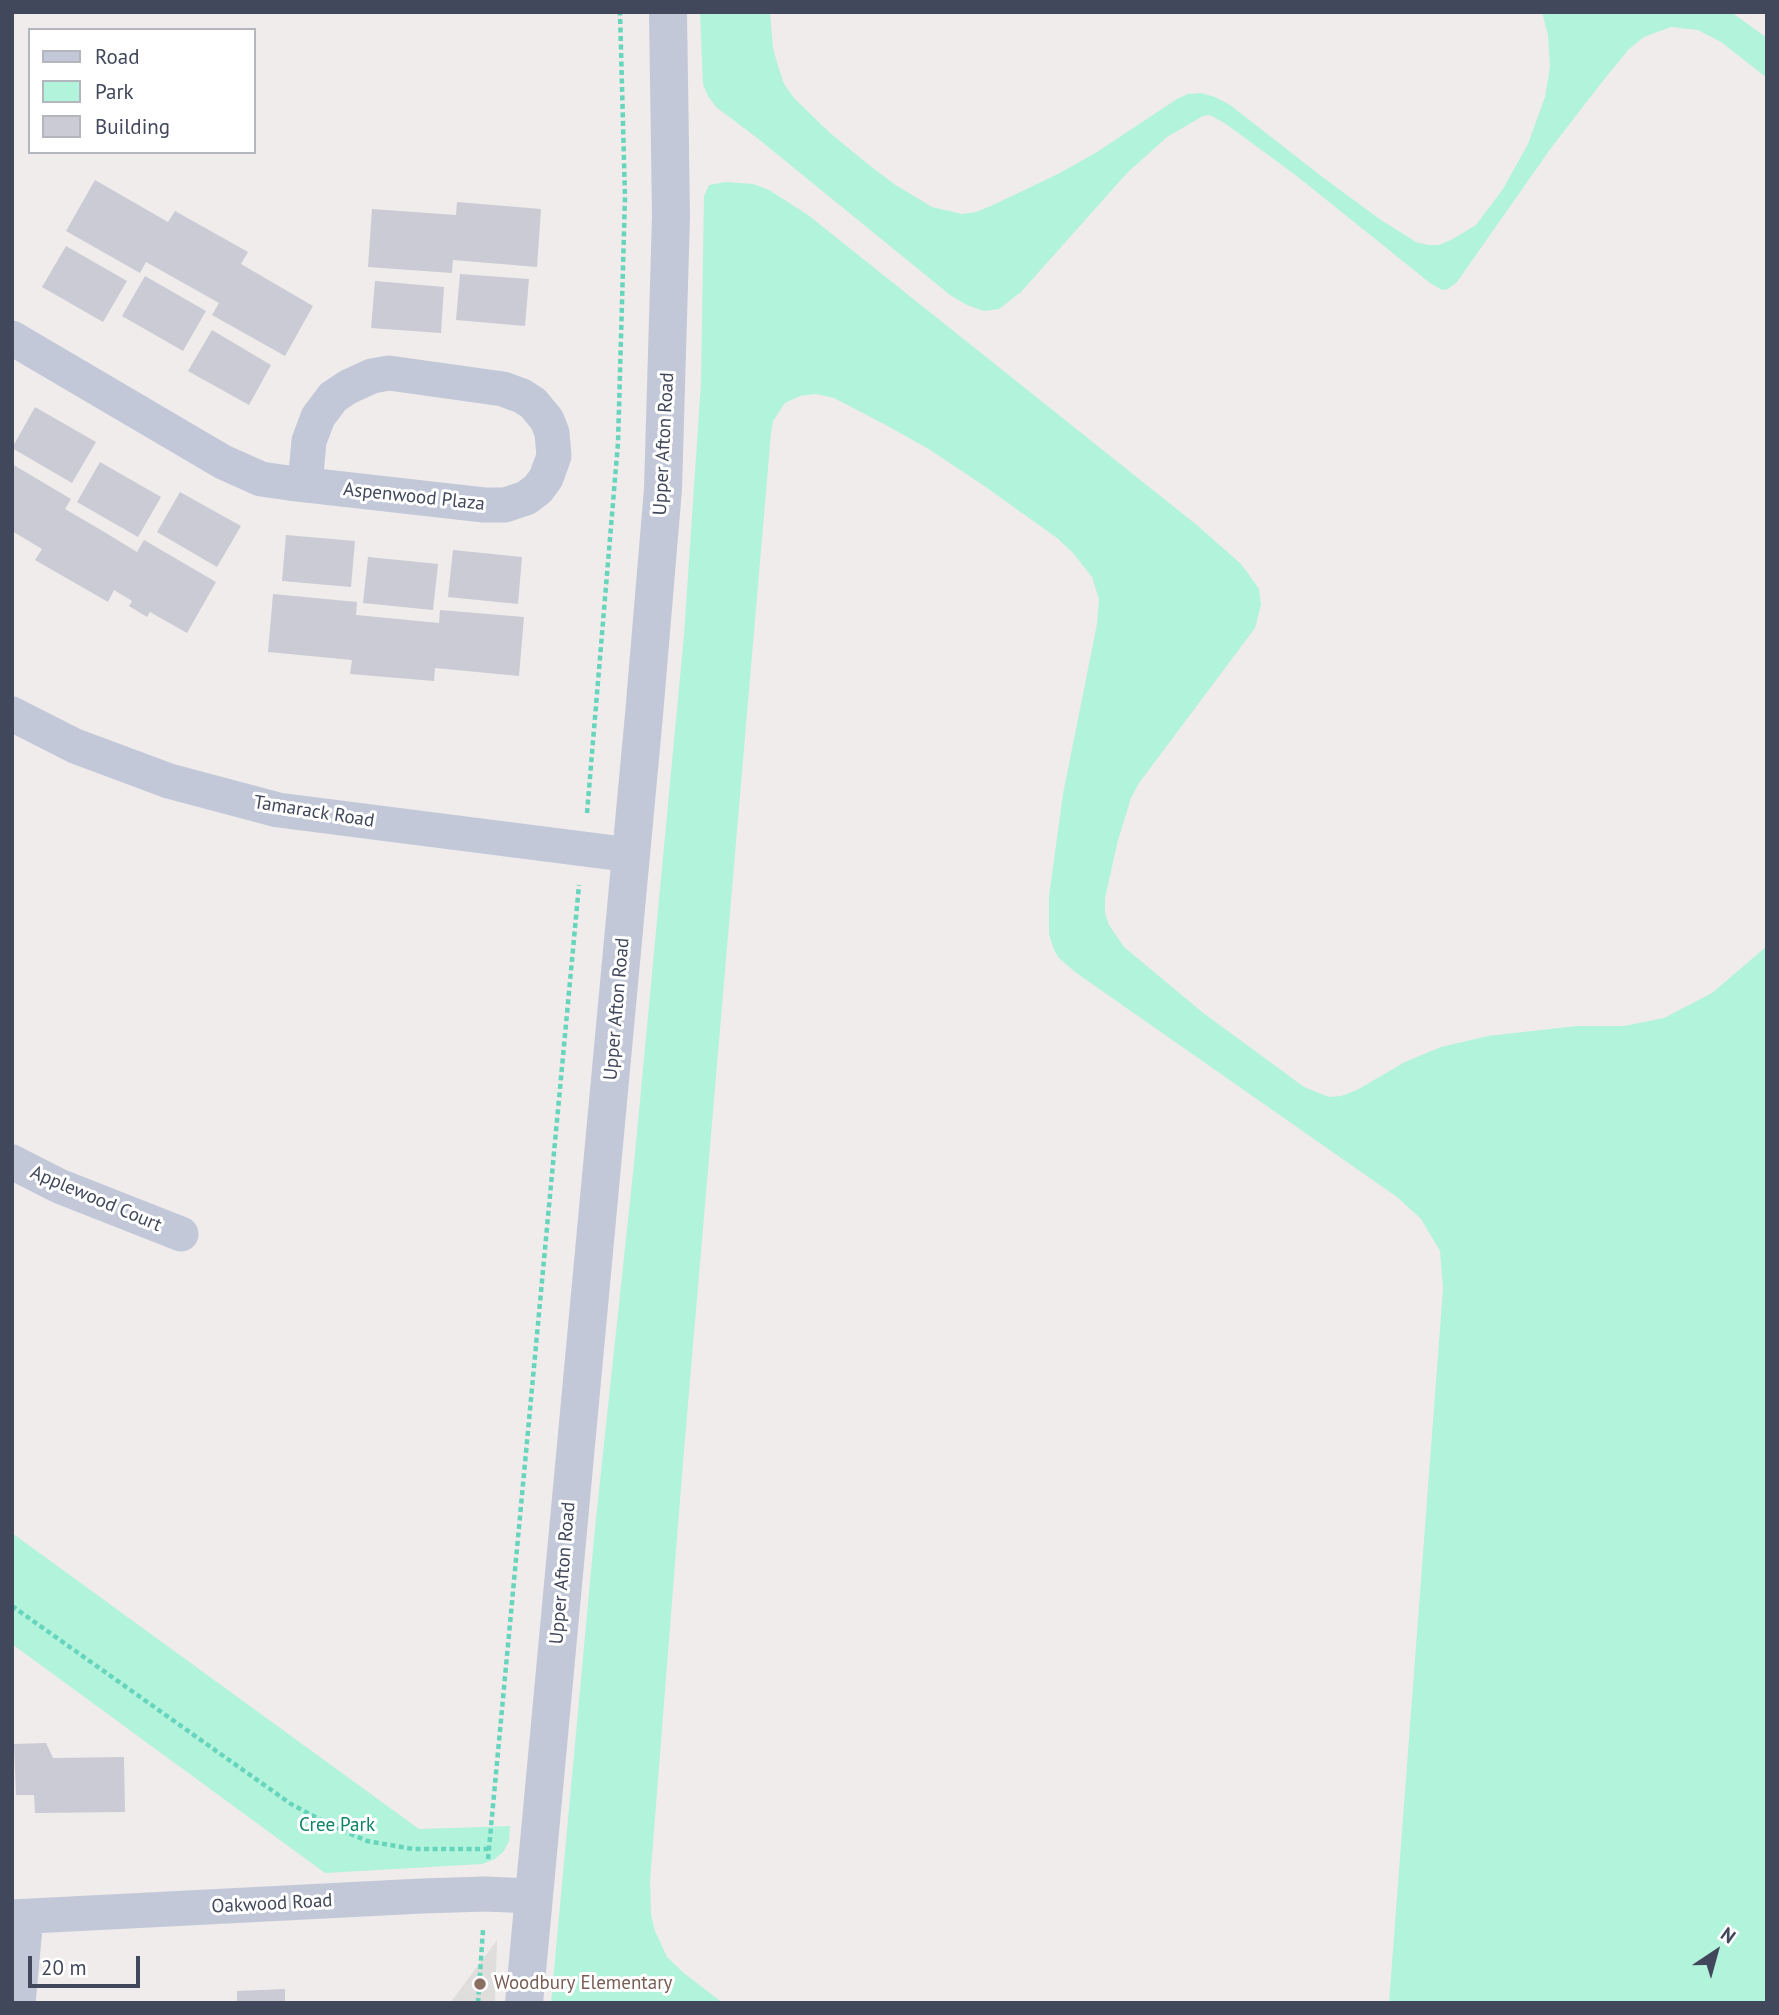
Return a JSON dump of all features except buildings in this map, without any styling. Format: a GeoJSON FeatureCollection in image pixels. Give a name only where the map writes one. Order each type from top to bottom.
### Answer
{"type":"FeatureCollection","features":[{"type":"Feature","properties":{"kind":"street","name":"Upper Afton Road"},"geometry":{"type":"LineString","coordinates":[[524,2003],[652,621],[666,425],[671,216],[668,12]]}},
{"type":"Feature","properties":{"kind":"street","name":"Aspenwood Plaza"},"geometry":{"type":"LineString","coordinates":[[12,338],[232,467],[261,479],[305,485],[484,505],[512,504],[532,494],[547,478],[554,456],[552,433],[547,420],[533,403],[503,389],[389,373],[372,376],[333,397],[318,417],[309,441],[305,485]]}},
{"type":"Feature","properties":{"kind":"street","name":"Tamarack Road"},"geometry":{"type":"LineString","coordinates":[[12,714],[75,746],[169,782],[278,810],[631,855]]}},
{"type":"Feature","properties":{"kind":"street","name":"Applewood Court"},"geometry":{"type":"LineString","coordinates":[[12,1163],[59,1186],[181,1234]]}},
{"type":"Feature","properties":{"kind":"street","name":"Oakwood Road"},"geometry":{"type":"LineString","coordinates":[[19,1917],[485,1894],[532,1896]]}},
{"type":"Feature","properties":{"kind":"street"},"geometry":{"type":"LineString","coordinates":[[18,2003],[19,1917]]}},
{"type":"Feature","properties":{"kind":"path"},"geometry":{"type":"LineString","coordinates":[[588,801],[614,506],[621,374],[625,197],[620,12]]}},
{"type":"Feature","properties":{"kind":"path"},"geometry":{"type":"LineString","coordinates":[[478,2003],[488,1849],[578,892]]}},
{"type":"Feature","properties":{"kind":"path"},"geometry":{"type":"LineString","coordinates":[[12,1606],[291,1804],[332,1826],[367,1841],[412,1849],[488,1849]]}},
{"type":"Feature","properties":{"kind":"shaded area","name":"Woodbury Elementary"},"geometry":{"type":"Polygon","coordinates":[[[497,1940],[495,2003],[450,2003],[497,1940]]]}},
{"type":"Feature","properties":{"kind":"green space"},"geometry":{"type":"Polygon","coordinates":[[[700,12],[770,12],[773,48],[778,66],[784,84],[794,98],[830,133],[869,165],[932,207],[962,214],[993,205],[1097,152],[1177,99],[1188,94],[1201,93],[1230,105],[1381,220],[1416,242],[1428,245],[1439,245],[1451,240],[1476,225],[1503,189],[1528,144],[1545,97],[1550,67],[1548,35],[1542,12],[1731,12],[1767,38],[1767,78],[1721,42],[1698,30],[1671,27],[1644,37],[1629,49],[1551,148],[1457,282],[1442,290],[1226,124],[1210,115],[1203,116],[1167,137],[1127,173],[1021,292],[999,309],[984,311],[950,295],[716,107],[703,84],[700,12]]]}},
{"type":"Feature","properties":{"kind":"green space"},"geometry":{"type":"Polygon","coordinates":[[[726,182],[753,184],[769,190],[808,215],[1198,526],[1241,564],[1259,589],[1261,605],[1255,628],[1139,783],[1131,798],[1118,840],[1105,898],[1105,913],[1109,925],[1124,947],[1202,1012],[1304,1087],[1329,1097],[1341,1096],[1357,1090],[1405,1062],[1441,1047],[1488,1036],[1577,1026],[1624,1026],[1664,1018],[1712,993],[1767,946],[1767,2003],[1389,2003],[1443,1289],[1440,1251],[1421,1219],[1397,1197],[1075,972],[1059,958],[1049,934],[1049,896],[1063,794],[1097,624],[1099,599],[1092,577],[1057,538],[983,485],[927,448],[884,424],[834,398],[816,394],[800,396],[785,403],[773,421],[771,433],[650,1881],[651,1915],[667,1957],[723,2003],[551,2003],[595,1528],[634,1164],[684,635],[701,383],[704,196],[709,185],[726,182]]]}},
{"type":"Feature","properties":{"kind":"green space","name":"Cree Park"},"geometry":{"type":"Polygon","coordinates":[[[12,1533],[419,1829],[510,1826],[509,1841],[504,1851],[495,1859],[482,1864],[325,1873],[12,1644],[12,1533]]]}},
{"type":"Feature","properties":{"kind":"place","name":"Woodbury Elementary"},"geometry":{"type":"Point","coordinates":[480,1984]}}]}
